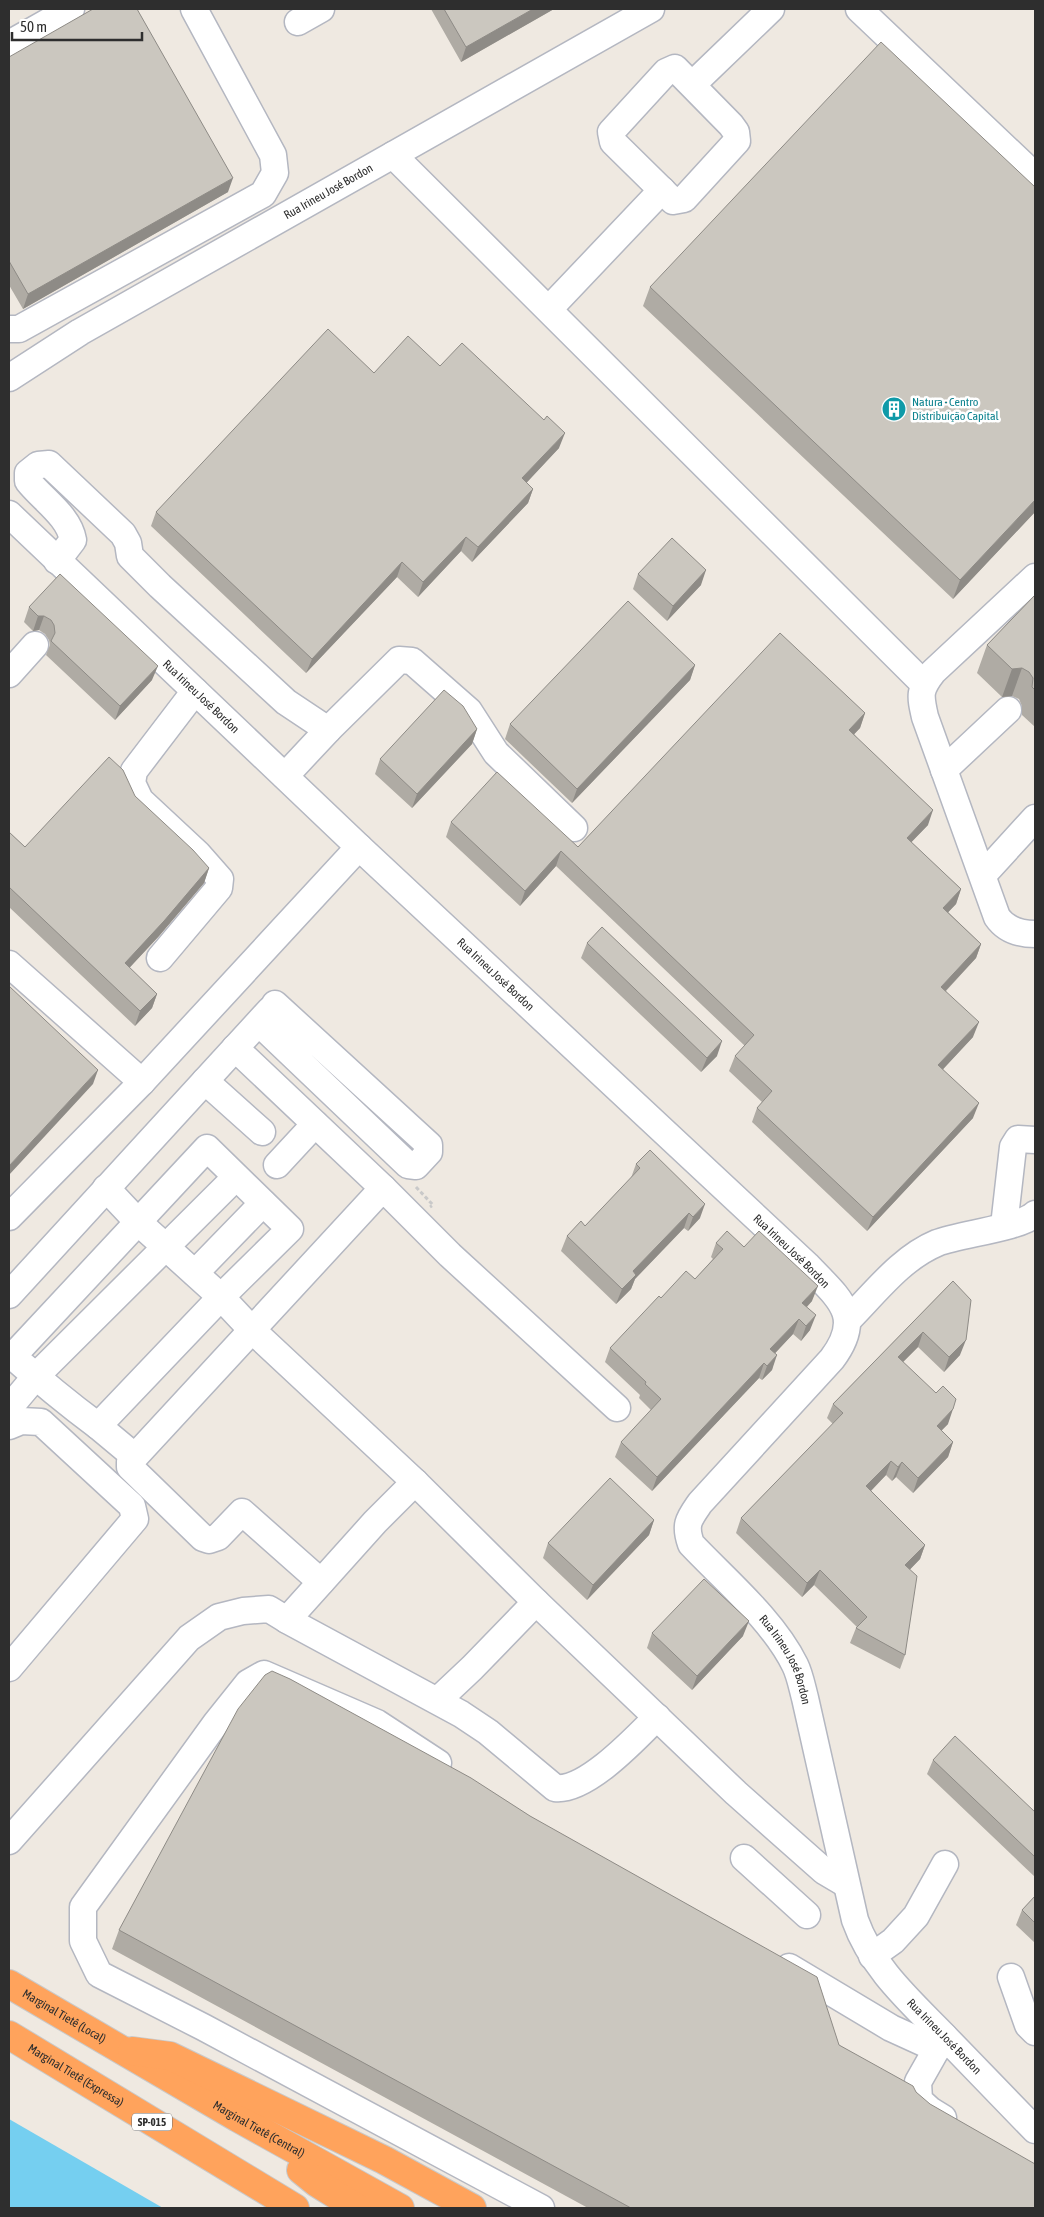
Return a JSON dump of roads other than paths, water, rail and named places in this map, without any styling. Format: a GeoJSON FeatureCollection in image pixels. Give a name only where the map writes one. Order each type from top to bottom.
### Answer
{"type":"FeatureCollection","features":[{"type":"Feature","properties":{"kind":"highway","name":"Marginal Tietê (Local)"},"geometry":{"type":"LineString","coordinates":[[9,1984],[119,2049]]}},
{"type":"Feature","properties":{"kind":"highway","name":"Marginal Tietê (Expressa)"},"geometry":{"type":"LineString","coordinates":[[9,2035],[295,2208]]}},
{"type":"Feature","properties":{"kind":"highway","name":"Marginal Tietê (Central)"},"geometry":{"type":"LineString","coordinates":[[119,2049],[400,2208]]}},
{"type":"Feature","properties":{"kind":"highway"},"geometry":{"type":"LineString","coordinates":[[119,2049],[170,2056],[384,2160],[472,2208]]}},
{"type":"Feature","properties":{"kind":"highway"},"geometry":{"type":"LineString","coordinates":[[238,2118],[317,2183],[357,2208]]}},
{"type":"Feature","properties":{"kind":"street"},"geometry":{"type":"LineString","coordinates":[[9,44],[71,9]]}},
{"type":"Feature","properties":{"kind":"street"},"geometry":{"type":"LineString","coordinates":[[9,329],[19,329],[263,194],[275,172],[273,155],[194,9]]}},
{"type":"Feature","properties":{"kind":"street"},"geometry":{"type":"LineString","coordinates":[[298,22],[321,9]]}},
{"type":"Feature","properties":{"kind":"street","name":"Rua Irineu José Bordon"},"geometry":{"type":"LineString","coordinates":[[9,378],[80,332],[651,9]]}},
{"type":"Feature","properties":{"kind":"street"},"geometry":{"type":"LineString","coordinates":[[693,84],[771,9]]}},
{"type":"Feature","properties":{"kind":"street"},"geometry":{"type":"LineString","coordinates":[[859,9],[1035,176]]}},
{"type":"Feature","properties":{"kind":"street"},"geometry":{"type":"LineString","coordinates":[[675,68],[693,84],[731,125],[736,132],[737,141],[684,199],[673,201],[662,190],[613,142],[611,132],[666,72],[675,68]]}},
{"type":"Feature","properties":{"kind":"street"},"geometry":{"type":"LineString","coordinates":[[394,155],[924,684]]}},
{"type":"Feature","properties":{"kind":"street"},"geometry":{"type":"LineString","coordinates":[[549,309],[662,190]]}},
{"type":"Feature","properties":{"kind":"street"},"geometry":{"type":"LineString","coordinates":[[57,561],[73,540],[71,529],[64,519],[28,481],[28,473],[38,465],[44,464],[49,464],[63,476],[123,534],[128,543],[130,556],[160,586],[286,702],[328,730]]}},
{"type":"Feature","properties":{"kind":"street","name":"Rua Irineu José Bordon"},"geometry":{"type":"LineString","coordinates":[[9,514],[57,561],[77,595],[195,691],[359,847],[807,1265],[835,1295],[848,1320],[844,1341],[832,1359],[700,1503],[687,1525],[691,1544],[755,1611],[780,1641],[796,1666],[805,1698],[846,1884],[862,1939],[882,1970],[940,2042],[1035,2130]]}},
{"type":"Feature","properties":{"kind":"street"},"geometry":{"type":"LineString","coordinates":[[1035,577],[933,672],[924,684],[920,695],[925,717],[992,906],[1001,924],[1022,934],[1035,934]]}},
{"type":"Feature","properties":{"kind":"street"},"geometry":{"type":"LineString","coordinates":[[9,674],[35,645]]}},
{"type":"Feature","properties":{"kind":"street"},"geometry":{"type":"LineString","coordinates":[[285,776],[388,669],[399,660],[412,661],[469,711],[496,753],[574,828]]}},
{"type":"Feature","properties":{"kind":"street"},"geometry":{"type":"LineString","coordinates":[[160,958],[219,888],[220,879],[198,854],[140,800],[132,783],[134,771],[195,691]]}},
{"type":"Feature","properties":{"kind":"street"},"geometry":{"type":"LineString","coordinates":[[944,770],[1008,710]]}},
{"type":"Feature","properties":{"kind":"street"},"geometry":{"type":"LineString","coordinates":[[982,875],[1035,818]]}},
{"type":"Feature","properties":{"kind":"street"},"geometry":{"type":"LineString","coordinates":[[9,1217],[142,1082],[359,847]]}},
{"type":"Feature","properties":{"kind":"street"},"geometry":{"type":"LineString","coordinates":[[9,964],[142,1082]]}},
{"type":"Feature","properties":{"kind":"street"},"geometry":{"type":"LineString","coordinates":[[273,1007],[429,1145],[428,1152],[416,1166],[408,1165],[273,1007]]}},
{"type":"Feature","properties":{"kind":"street"},"geometry":{"type":"LineString","coordinates":[[9,1295],[273,1007]]}},
{"type":"Feature","properties":{"kind":"street"},"geometry":{"type":"LineString","coordinates":[[235,1048],[383,1188],[450,1255],[617,1408]]}},
{"type":"Feature","properties":{"kind":"street"},"geometry":{"type":"LineString","coordinates":[[205,1081],[262,1132]]}},
{"type":"Feature","properties":{"kind":"street"},"geometry":{"type":"LineString","coordinates":[[277,1165],[315,1124]]}},
{"type":"Feature","properties":{"kind":"street"},"geometry":{"type":"LineString","coordinates":[[1004,1226],[1013,1148],[1018,1140],[1035,1140]]}},
{"type":"Feature","properties":{"kind":"street"},"geometry":{"type":"LineString","coordinates":[[98,1426],[221,1297],[290,1228],[207,1148],[11,1354],[134,1456]]}},
{"type":"Feature","properties":{"kind":"street"},"geometry":{"type":"LineString","coordinates":[[9,1408],[36,1376],[236,1177]]}},
{"type":"Feature","properties":{"kind":"street"},"geometry":{"type":"LineString","coordinates":[[106,1188],[138,1222],[221,1297],[252,1330],[416,1482],[536,1602],[657,1717],[787,1839],[824,1871],[846,1884]]}},
{"type":"Feature","properties":{"kind":"street"},"geometry":{"type":"LineString","coordinates":[[320,1582],[242,1512],[218,1536],[209,1540],[203,1538],[134,1472],[130,1467],[130,1462],[383,1188]]}},
{"type":"Feature","properties":{"kind":"street"},"geometry":{"type":"LineString","coordinates":[[195,1273],[263,1203]]}},
{"type":"Feature","properties":{"kind":"street"},"geometry":{"type":"LineString","coordinates":[[848,1320],[908,1259],[937,1243],[1004,1226],[1035,1214]]}},
{"type":"Feature","properties":{"kind":"street"},"geometry":{"type":"LineString","coordinates":[[9,1426],[21,1420],[42,1422],[132,1506],[135,1519],[9,1668]]}},
{"type":"Feature","properties":{"kind":"street"},"geometry":{"type":"LineString","coordinates":[[287,1620],[320,1582],[416,1482]]}},
{"type":"Feature","properties":{"kind":"street"},"geometry":{"type":"LineString","coordinates":[[438,1700],[536,1602]]}},
{"type":"Feature","properties":{"kind":"street"},"geometry":{"type":"LineString","coordinates":[[9,1841],[190,1638],[219,1617],[243,1611],[269,1609],[438,1700],[488,1732],[555,1788],[565,1789],[578,1784],[608,1764],[657,1717]]}},
{"type":"Feature","properties":{"kind":"street"},"geometry":{"type":"LineString","coordinates":[[458,1776],[377,1723],[264,1674],[248,1683],[216,1723],[83,1907],[83,1941],[99,1974],[203,2027],[541,2208]]}},
{"type":"Feature","properties":{"kind":"street"},"geometry":{"type":"LineString","coordinates":[[744,1858],[807,1915]]}},
{"type":"Feature","properties":{"kind":"street"},"geometry":{"type":"LineString","coordinates":[[872,1956],[893,1941],[916,1916],[945,1864]]}},
{"type":"Feature","properties":{"kind":"street"},"geometry":{"type":"LineString","coordinates":[[770,1957],[838,1995],[891,2028],[940,2042],[918,2082],[919,2100],[930,2110],[962,2129]]}},
{"type":"Feature","properties":{"kind":"street"},"geometry":{"type":"LineString","coordinates":[[1011,1977],[1028,2025],[1035,2032]]}},
{"type":"Feature","properties":{"kind":"water"},"geometry":{"type":"Polygon","coordinates":[[[9,2119],[163,2208],[9,2208],[9,2119]]]}},
{"type":"Feature","properties":{"kind":"place","name":"Natura - Centro Distribuição Capital"},"geometry":{"type":"Point","coordinates":[894,409]}}]}
